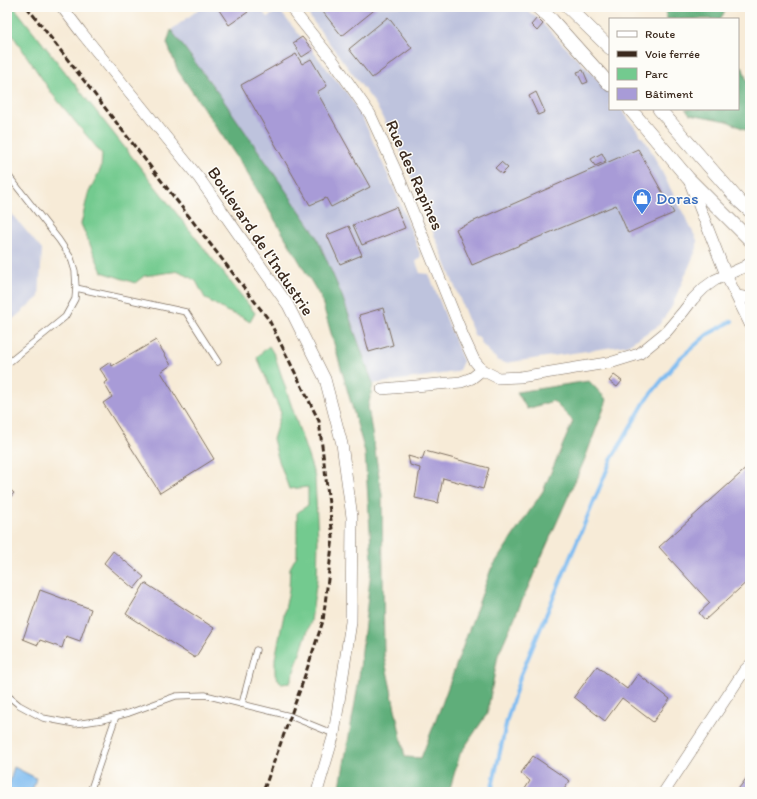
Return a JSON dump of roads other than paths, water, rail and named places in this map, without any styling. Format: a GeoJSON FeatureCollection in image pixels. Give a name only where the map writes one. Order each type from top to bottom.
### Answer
{"type":"FeatureCollection","features":[{"type":"Feature","properties":{"kind":"street","name":"Boulevard de l'Industrie"},"geometry":{"type":"LineString","coordinates":[[62,7],[199,178],[288,305],[325,379],[342,444],[352,518],[351,622],[334,734],[317,792]]}},
{"type":"Feature","properties":{"kind":"street","name":"Rue des Rapines"},"geometry":{"type":"LineString","coordinates":[[292,7],[295,13],[334,62],[370,114],[400,180],[463,336],[474,360],[482,370]]}},
{"type":"Feature","properties":{"kind":"street"},"geometry":{"type":"LineString","coordinates":[[537,7],[552,20],[609,84]]}},
{"type":"Feature","properties":{"kind":"street"},"geometry":{"type":"LineString","coordinates":[[568,7],[609,47]]}},
{"type":"Feature","properties":{"kind":"street"},"geometry":{"type":"LineString","coordinates":[[631,110],[688,178],[750,240]]}},
{"type":"Feature","properties":{"kind":"street"},"geometry":{"type":"LineString","coordinates":[[660,110],[740,202],[750,211]]}},
{"type":"Feature","properties":{"kind":"street"},"geometry":{"type":"LineString","coordinates":[[688,178],[726,275],[750,324]]}},
{"type":"Feature","properties":{"kind":"street"},"geometry":{"type":"LineString","coordinates":[[382,389],[461,382],[472,378],[482,370],[498,378],[520,377],[613,362],[639,354],[666,332],[683,312],[692,298],[715,280],[750,263]]}},
{"type":"Feature","properties":{"kind":"street"},"geometry":{"type":"LineString","coordinates":[[737,296],[750,298]]}},
{"type":"Feature","properties":{"kind":"street"},"geometry":{"type":"LineString","coordinates":[[664,792],[744,671],[750,665]]}},
{"type":"Feature","properties":{"kind":"lane"},"geometry":{"type":"LineString","coordinates":[[7,174],[59,240],[71,258],[75,271],[76,288],[75,299],[65,317],[7,364]]}},
{"type":"Feature","properties":{"kind":"lane"},"geometry":{"type":"LineString","coordinates":[[76,288],[186,312],[218,362]]}},
{"type":"Feature","properties":{"kind":"lane"},"geometry":{"type":"LineString","coordinates":[[242,704],[256,650]]}},
{"type":"Feature","properties":{"kind":"lane"},"geometry":{"type":"LineString","coordinates":[[7,695],[19,705],[43,718],[75,724],[116,716],[176,696],[205,695],[290,716],[334,734]]}},
{"type":"Feature","properties":{"kind":"lane"},"geometry":{"type":"LineString","coordinates":[[90,792],[116,716]]}},
{"type":"Feature","properties":{"kind":"water"},"geometry":{"type":"Polygon","coordinates":[[[14,767],[36,778],[32,792],[7,792],[14,767]]]}},
{"type":"Feature","properties":{"kind":"waterway"},"geometry":{"type":"LineString","coordinates":[[491,792],[507,720],[520,677],[612,458],[646,400],[679,359],[708,334],[732,321]]}},
{"type":"Feature","properties":{"kind":"railway"},"geometry":{"type":"LineString","coordinates":[[27,7],[269,320],[319,421],[333,537],[323,621],[263,792]]}},
{"type":"Feature","properties":{"kind":"place","name":"Doras"},"geometry":{"type":"Point","coordinates":[642,215]}}]}
